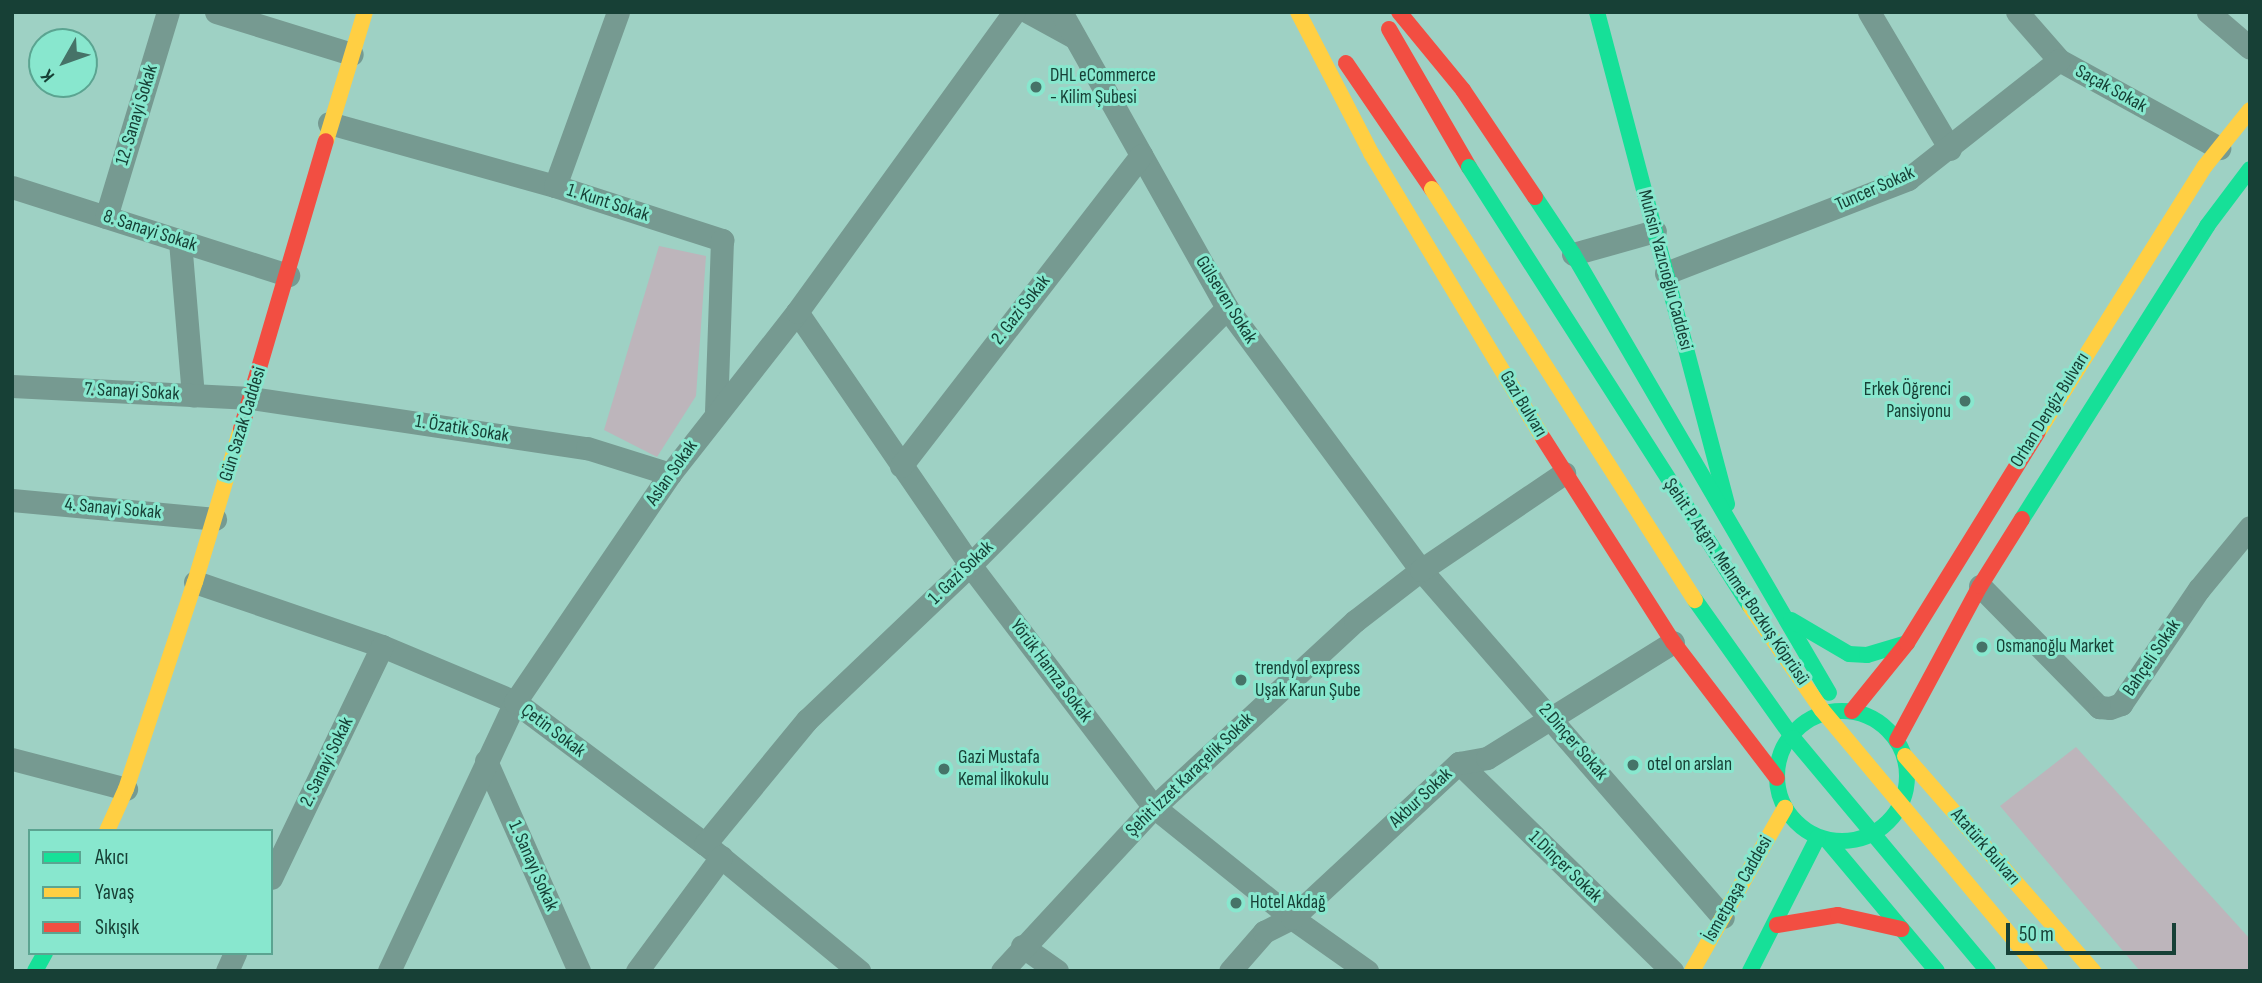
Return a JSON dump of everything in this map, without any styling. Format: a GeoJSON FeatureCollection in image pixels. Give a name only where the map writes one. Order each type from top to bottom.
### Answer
{"type":"FeatureCollection","features":[{"type":"Feature","properties":{"kind":"main road","name":"Gün Sazak Caddesi"},"geometry":{"type":"LineString","coordinates":[[108,829],[126,789],[215,519],[288,275],[329,123],[365,12]]}},
{"type":"Feature","properties":{"kind":"main road","name":"Gazi Bulvarı"},"geometry":{"type":"LineString","coordinates":[[1298,12],[1371,153],[1564,473],[1674,642],[1777,778]]}},
{"type":"Feature","properties":{"kind":"main road"},"geometry":{"type":"LineString","coordinates":[[1311,12],[1432,189],[1684,584],[1785,727],[1988,971]]}},
{"type":"Feature","properties":{"kind":"main road","name":"Şehit P. Atğm. Mehmet Bozkuş Köprüsü"},"geometry":{"type":"LineString","coordinates":[[1380,12],[1469,166],[1716,557],[1807,688],[2040,971]]}},
{"type":"Feature","properties":{"kind":"main road"},"geometry":{"type":"LineString","coordinates":[[1399,12],[1463,90],[1573,254],[1783,615],[1845,711]]}},
{"type":"Feature","properties":{"kind":"main road","name":"Muhsin Yazıcıoğlu Caddesi"},"geometry":{"type":"LineString","coordinates":[[1597,12],[1733,528]]}},
{"type":"Feature","properties":{"kind":"main road","name":"Orhan Dengiz Bulvarı"},"geometry":{"type":"LineString","coordinates":[[1845,711],[1907,643],[2146,256],[2219,148],[2250,110]]}},
{"type":"Feature","properties":{"kind":"main road","name":"Orhan Dengiz Bulvarı"},"geometry":{"type":"LineString","coordinates":[[1897,740],[1980,586],[2207,226],[2250,169]]}},
{"type":"Feature","properties":{"kind":"main road"},"geometry":{"type":"LineString","coordinates":[[1783,615],[1849,654],[1867,655],[1907,643]]}},
{"type":"Feature","properties":{"kind":"main road"},"geometry":{"type":"LineString","coordinates":[[1698,676],[1732,687],[1768,671],[1786,647],[1783,615]]}},
{"type":"Feature","properties":{"kind":"main road"},"geometry":{"type":"LineString","coordinates":[[1823,839],[1855,841],[1891,821],[1905,797],[1905,756],[1897,740],[1877,720],[1845,711],[1815,716],[1794,731],[1781,753],[1777,778],[1785,808],[1799,825],[1823,839],[1937,971]]}},
{"type":"Feature","properties":{"kind":"main road","name":"Atatürk Bulvarı"},"geometry":{"type":"LineString","coordinates":[[1905,756],[2093,971]]}},
{"type":"Feature","properties":{"kind":"main road","name":"İsmetpaşa Caddesi"},"geometry":{"type":"LineString","coordinates":[[1692,971],[1785,808]]}},
{"type":"Feature","properties":{"kind":"main road"},"geometry":{"type":"LineString","coordinates":[[1750,971],[1823,839]]}},
{"type":"Feature","properties":{"kind":"main road"},"geometry":{"type":"LineString","coordinates":[[1777,925],[1838,915],[1901,929]]}},
{"type":"Feature","properties":{"kind":"main road"},"geometry":{"type":"LineString","coordinates":[[35,971],[44,955]]}},
{"type":"Feature","properties":{"kind":"street","name":"12. Sanayi Sokak"},"geometry":{"type":"LineString","coordinates":[[106,218],[168,12]]}},
{"type":"Feature","properties":{"kind":"street"},"geometry":{"type":"LineString","coordinates":[[216,12],[352,54]]}},
{"type":"Feature","properties":{"kind":"street"},"geometry":{"type":"LineString","coordinates":[[555,186],[618,12]]}},
{"type":"Feature","properties":{"kind":"street","name":"Aslan Sokak"},"geometry":{"type":"LineString","coordinates":[[388,971],[515,702],[670,474],[716,411],[797,312],[1014,12]]}},
{"type":"Feature","properties":{"kind":"street"},"geometry":{"type":"LineString","coordinates":[[1028,12],[1077,38]]}},
{"type":"Feature","properties":{"kind":"street","name":"Gülseven Sokak"},"geometry":{"type":"LineString","coordinates":[[1060,12],[1227,308],[1421,569]]}},
{"type":"Feature","properties":{"kind":"street"},"geometry":{"type":"LineString","coordinates":[[1869,12],[1950,149]]}},
{"type":"Feature","properties":{"kind":"street","name":"Saçak Sokak"},"geometry":{"type":"LineString","coordinates":[[2017,12],[2059,60],[2219,148]]}},
{"type":"Feature","properties":{"kind":"street"},"geometry":{"type":"LineString","coordinates":[[2208,12],[2250,48]]}},
{"type":"Feature","properties":{"kind":"street","name":"Tuncer Sokak"},"geometry":{"type":"LineString","coordinates":[[1666,273],[1908,178],[1950,149],[2059,60]]}},
{"type":"Feature","properties":{"kind":"street","name":"1. Kunt Sokak"},"geometry":{"type":"LineString","coordinates":[[329,123],[555,186],[722,240],[716,411]]}},
{"type":"Feature","properties":{"kind":"street","name":"2. Gazi Sokak"},"geometry":{"type":"LineString","coordinates":[[901,466],[1141,155]]}},
{"type":"Feature","properties":{"kind":"street","name":"8. Sanayi Sokak"},"geometry":{"type":"LineString","coordinates":[[12,187],[288,275]]}},
{"type":"Feature","properties":{"kind":"street"},"geometry":{"type":"LineString","coordinates":[[1573,254],[1655,231]]}},
{"type":"Feature","properties":{"kind":"street"},"geometry":{"type":"LineString","coordinates":[[180,241],[193,395]]}},
{"type":"Feature","properties":{"kind":"street","name":"1. Gazi Sokak"},"geometry":{"type":"LineString","coordinates":[[637,971],[713,851],[807,720],[970,565],[1227,308]]}},
{"type":"Feature","properties":{"kind":"street","name":"Yörük Hamza Sokak"},"geometry":{"type":"LineString","coordinates":[[797,312],[970,565],[1154,807],[1292,918],[1367,971]]}},
{"type":"Feature","properties":{"kind":"street","name":"7. Sanayi Sokak"},"geometry":{"type":"LineString","coordinates":[[12,386],[251,398]]}},
{"type":"Feature","properties":{"kind":"street","name":"1. Özatik Sokak"},"geometry":{"type":"LineString","coordinates":[[251,398],[587,448],[670,474]]}},
{"type":"Feature","properties":{"kind":"street","name":"Şehit İzzet Karaçelik Sokak"},"geometry":{"type":"LineString","coordinates":[[1002,971],[1022,946],[1154,807],[1355,621],[1421,569],[1564,473]]}},
{"type":"Feature","properties":{"kind":"street","name":"4. Sanayi Sokak"},"geometry":{"type":"LineString","coordinates":[[12,500],[215,519]]}},
{"type":"Feature","properties":{"kind":"street","name":"Bahçeli Sokak"},"geometry":{"type":"LineString","coordinates":[[1980,586],[2099,707],[2110,708],[2121,704],[2199,589],[2250,527]]}},
{"type":"Feature","properties":{"kind":"street","name":"2.Dinçer Sokak"},"geometry":{"type":"LineString","coordinates":[[1421,569],[1723,917]]}},
{"type":"Feature","properties":{"kind":"street","name":"Çetin Sokak"},"geometry":{"type":"LineString","coordinates":[[195,582],[382,646],[515,702],[713,851],[851,968]]}},
{"type":"Feature","properties":{"kind":"street","name":"Akbur Sokak"},"geometry":{"type":"LineString","coordinates":[[1230,971],[1264,932],[1292,918],[1459,762],[1487,758],[1674,642]]}},
{"type":"Feature","properties":{"kind":"street","name":"2. Sanayi Sokak"},"geometry":{"type":"LineString","coordinates":[[273,874],[382,646]]}},
{"type":"Feature","properties":{"kind":"street"},"geometry":{"type":"LineString","coordinates":[[12,759],[126,789]]}},
{"type":"Feature","properties":{"kind":"street","name":"1. Sanayi Sokak"},"geometry":{"type":"LineString","coordinates":[[486,761],[579,971]]}},
{"type":"Feature","properties":{"kind":"street","name":"1.Dinçer Sokak"},"geometry":{"type":"LineString","coordinates":[[1459,762],[1672,971]]}},
{"type":"Feature","properties":{"kind":"street"},"geometry":{"type":"LineString","coordinates":[[1022,946],[1057,971]]}},
{"type":"Feature","properties":{"kind":"street"},"geometry":{"type":"LineString","coordinates":[[227,971],[234,955]]}},
{"type":"Feature","properties":{"kind":"shaded area"},"geometry":{"type":"Polygon","coordinates":[[[659,246],[706,256],[696,396],[657,457],[604,430],[659,246]]]}},
{"type":"Feature","properties":{"kind":"shaded area"},"geometry":{"type":"Polygon","coordinates":[[[2076,747],[2250,939],[2250,971],[2140,971],[2000,806],[2076,747]]]}},
{"type":"Feature","properties":{"kind":"traffic: fast"},"geometry":{"type":"LineString","coordinates":[[1597,12],[1727,504]]}},
{"type":"Feature","properties":{"kind":"traffic: fast"},"geometry":{"type":"LineString","coordinates":[[1469,167],[1750,606]]}},
{"type":"Feature","properties":{"kind":"traffic: fast"},"geometry":{"type":"LineString","coordinates":[[2022,519],[2207,226],[2250,169]]}},
{"type":"Feature","properties":{"kind":"traffic: fast"},"geometry":{"type":"LineString","coordinates":[[1535,197],[1573,254],[1829,693]]}},
{"type":"Feature","properties":{"kind":"traffic: fast"},"geometry":{"type":"LineString","coordinates":[[1695,600],[1793,738],[1988,971]]}},
{"type":"Feature","properties":{"kind":"traffic: fast"},"geometry":{"type":"LineString","coordinates":[[1791,620],[1849,654],[1867,655],[1907,643]]}},
{"type":"Feature","properties":{"kind":"traffic: fast"},"geometry":{"type":"LineString","coordinates":[[1842,711],[1867,716],[1888,730],[1902,751],[1907,776],[1902,801],[1888,822],[1867,836],[1842,841],[1817,836],[1796,822],[1782,801],[1777,776],[1782,751],[1796,730],[1817,716],[1842,711]]}},
{"type":"Feature","properties":{"kind":"traffic: fast"},"geometry":{"type":"LineString","coordinates":[[1750,971],[1818,837]]}},
{"type":"Feature","properties":{"kind":"traffic: fast"},"geometry":{"type":"LineString","coordinates":[[1827,840],[1937,971]]}},
{"type":"Feature","properties":{"kind":"traffic: fast"},"geometry":{"type":"LineString","coordinates":[[35,971],[44,955]]}},
{"type":"Feature","properties":{"kind":"traffic: slow"},"geometry":{"type":"LineString","coordinates":[[326,141],[365,12]]}},
{"type":"Feature","properties":{"kind":"traffic: slow"},"geometry":{"type":"LineString","coordinates":[[1298,12],[1371,153],[1543,438]]}},
{"type":"Feature","properties":{"kind":"traffic: slow"},"geometry":{"type":"LineString","coordinates":[[2038,432],[2205,166],[2250,110]]}},
{"type":"Feature","properties":{"kind":"traffic: slow"},"geometry":{"type":"LineString","coordinates":[[1432,189],[1695,600]]}},
{"type":"Feature","properties":{"kind":"traffic: slow"},"geometry":{"type":"LineString","coordinates":[[108,829],[126,789],[195,582],[241,429]]}},
{"type":"Feature","properties":{"kind":"traffic: slow"},"geometry":{"type":"LineString","coordinates":[[1750,606],[1822,710],[2040,971]]}},
{"type":"Feature","properties":{"kind":"traffic: slow"},"geometry":{"type":"LineString","coordinates":[[1905,756],[2093,971]]}},
{"type":"Feature","properties":{"kind":"traffic: slow"},"geometry":{"type":"LineString","coordinates":[[1692,971],[1785,808]]}},
{"type":"Feature","properties":{"kind":"traffic: jam"},"geometry":{"type":"LineString","coordinates":[[1399,12],[1463,90],[1535,197]]}},
{"type":"Feature","properties":{"kind":"traffic: jam"},"geometry":{"type":"LineString","coordinates":[[1389,29],[1469,167]]}},
{"type":"Feature","properties":{"kind":"traffic: jam"},"geometry":{"type":"LineString","coordinates":[[1346,63],[1432,189]]}},
{"type":"Feature","properties":{"kind":"traffic: jam"},"geometry":{"type":"LineString","coordinates":[[241,429],[326,141]]}},
{"type":"Feature","properties":{"kind":"traffic: jam"},"geometry":{"type":"LineString","coordinates":[[1852,711],[1907,643],[2038,432]]}},
{"type":"Feature","properties":{"kind":"traffic: jam"},"geometry":{"type":"LineString","coordinates":[[1543,438],[1673,642],[1777,778]]}},
{"type":"Feature","properties":{"kind":"traffic: jam"},"geometry":{"type":"LineString","coordinates":[[1897,740],[1980,586],[2022,519]]}},
{"type":"Feature","properties":{"kind":"traffic: jam"},"geometry":{"type":"LineString","coordinates":[[1777,925],[1838,915],[1901,929]]}},
{"type":"Feature","properties":{"kind":"place","name":"DHL eCommerce - Kilim Şubesi"},"geometry":{"type":"Point","coordinates":[1036,87]}},
{"type":"Feature","properties":{"kind":"place","name":"Erkek Öğrenci Pansiyonu"},"geometry":{"type":"Point","coordinates":[1965,401]}},
{"type":"Feature","properties":{"kind":"place","name":"Osmanoğlu Market"},"geometry":{"type":"Point","coordinates":[1982,647]}},
{"type":"Feature","properties":{"kind":"place","name":"trendyol express Uşak Karun Şube"},"geometry":{"type":"Point","coordinates":[1241,680]}},
{"type":"Feature","properties":{"kind":"place","name":"otel on arslan"},"geometry":{"type":"Point","coordinates":[1633,765]}},
{"type":"Feature","properties":{"kind":"place","name":"Gazi Mustafa Kemal İlkokulu"},"geometry":{"type":"Point","coordinates":[944,769]}},
{"type":"Feature","properties":{"kind":"place","name":"Hotel Akdağ"},"geometry":{"type":"Point","coordinates":[1236,903]}}]}
